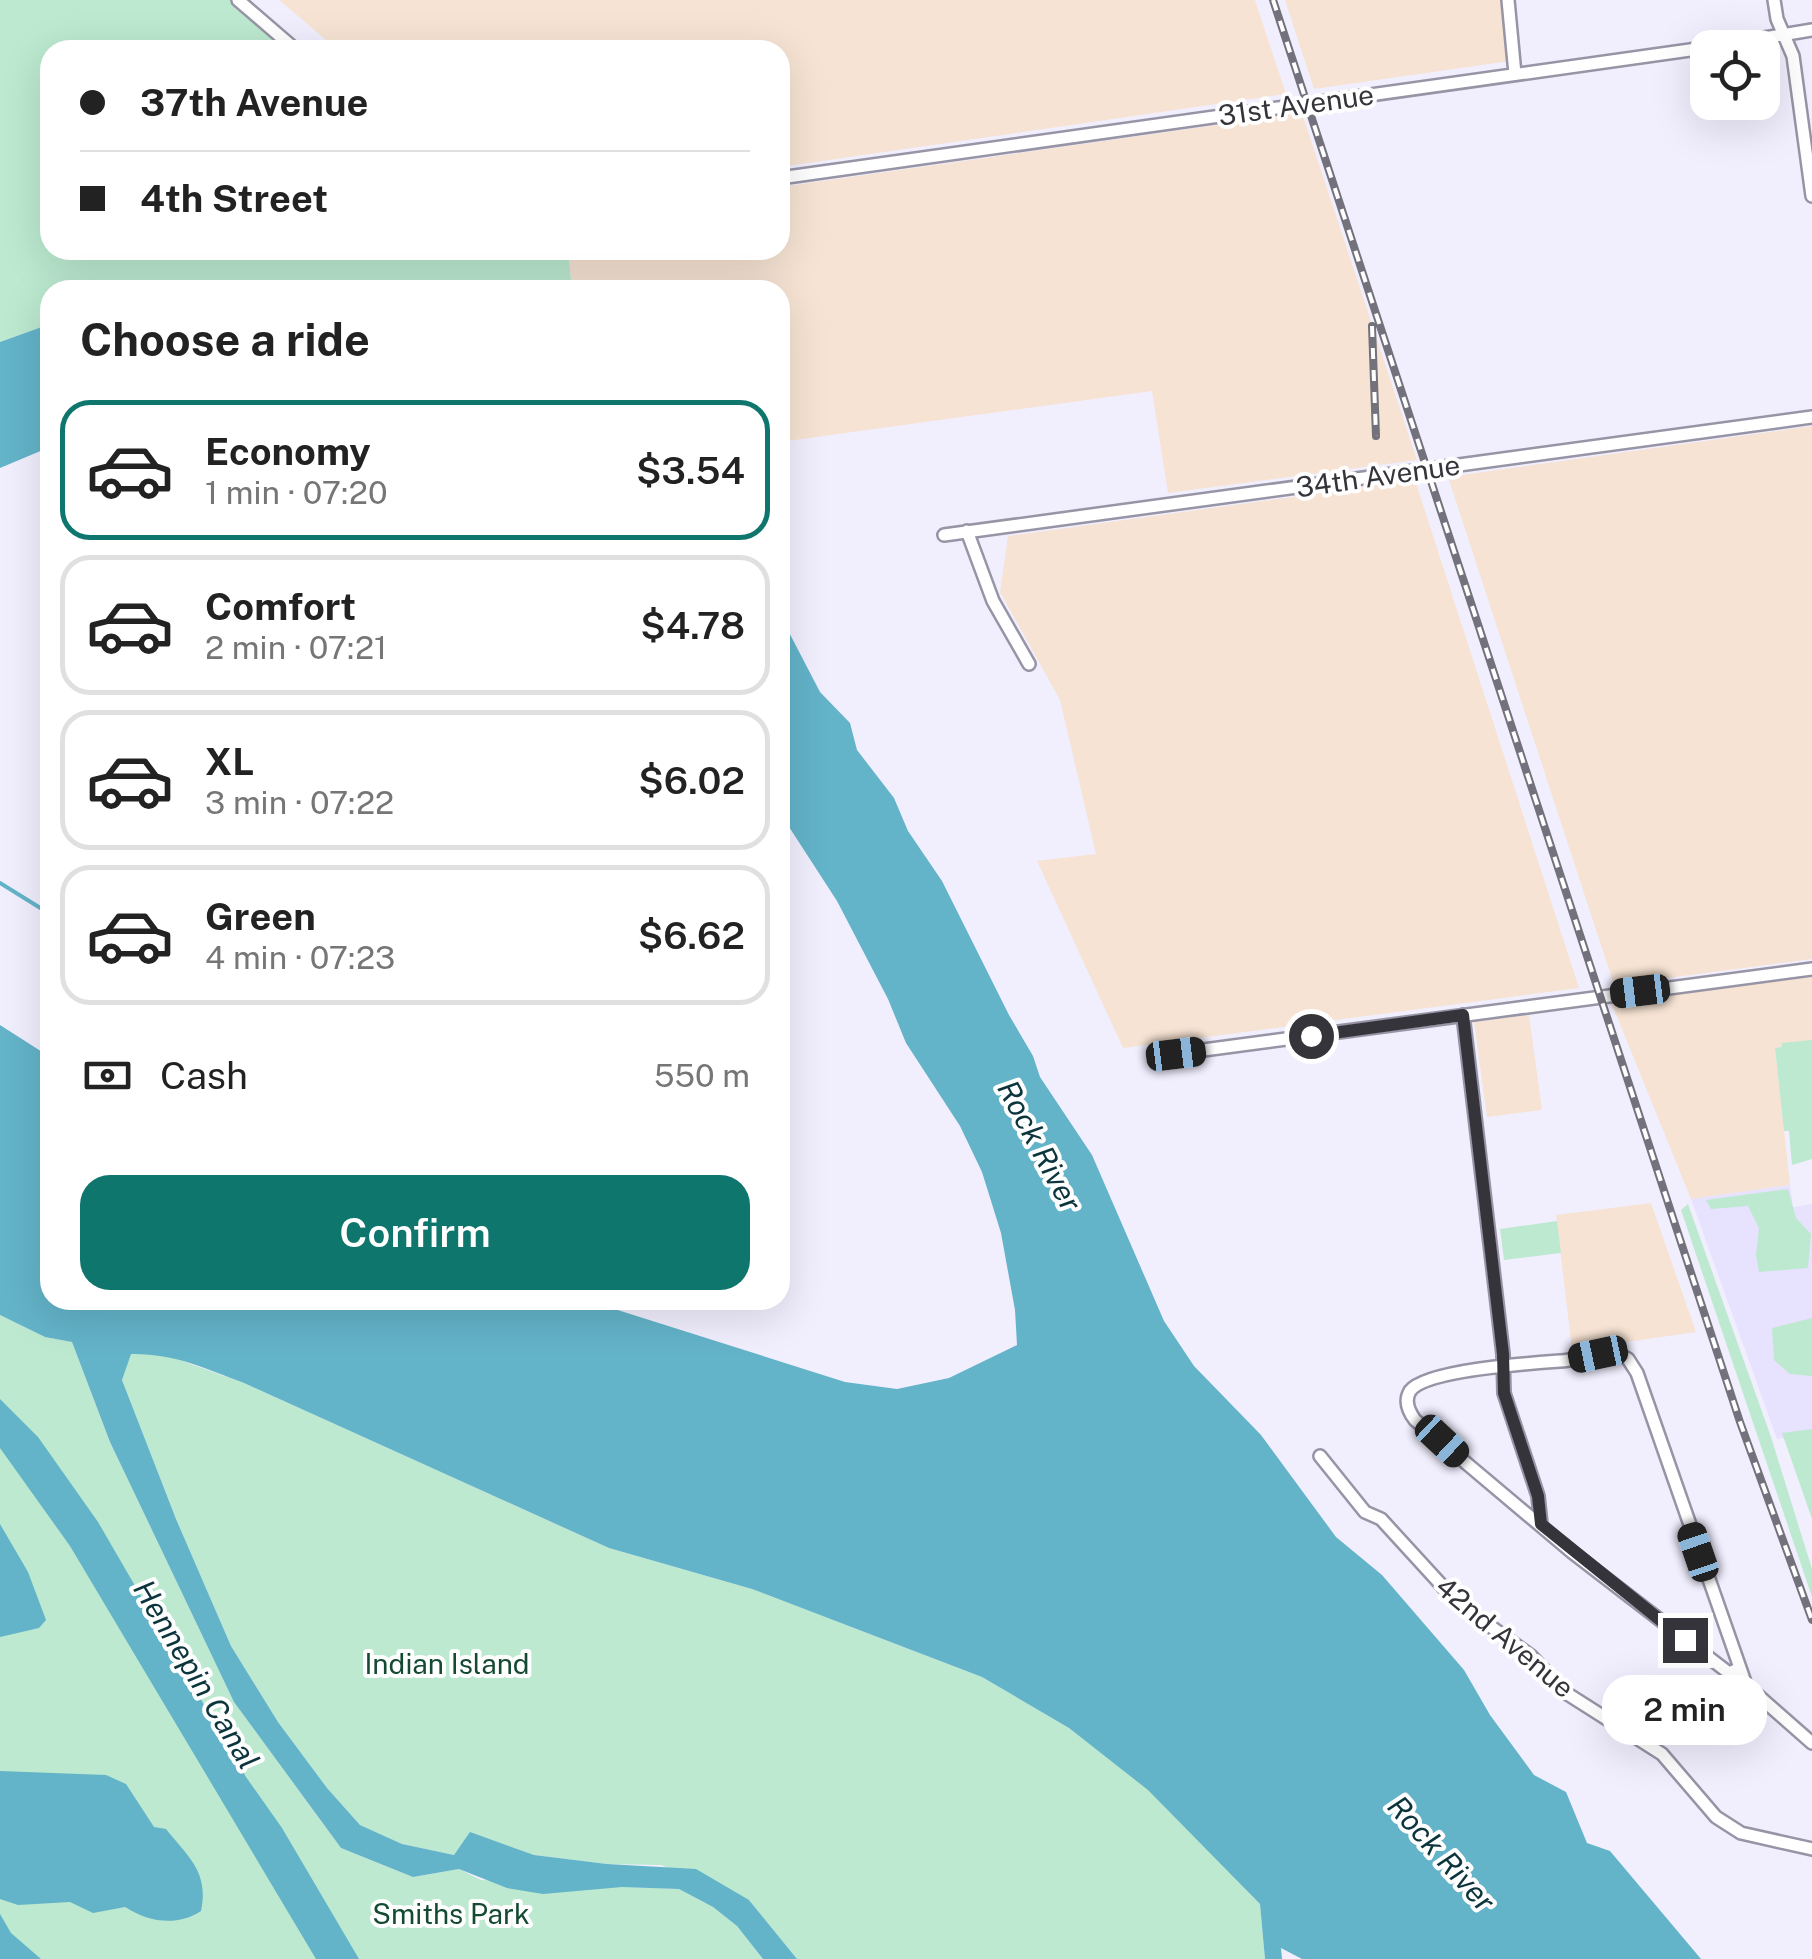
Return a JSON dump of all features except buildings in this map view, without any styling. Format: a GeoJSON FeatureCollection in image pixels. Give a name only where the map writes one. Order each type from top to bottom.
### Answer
{"type":"FeatureCollection","features":[{"type":"Feature","properties":{"kind":"street"},"geometry":{"type":"LineString","coordinates":[[238,0],[284,40]]}},
{"type":"Feature","properties":{"kind":"street"},"geometry":{"type":"LineString","coordinates":[[1508,0],[1514,74]]}},
{"type":"Feature","properties":{"kind":"street"},"geometry":{"type":"LineString","coordinates":[[1774,0],[1777,19],[1794,56],[1812,196]]}},
{"type":"Feature","properties":{"kind":"street","name":"31st Avenue"},"geometry":{"type":"LineString","coordinates":[[790,177],[1812,30]]}},
{"type":"Feature","properties":{"kind":"street","name":"34th Avenue"},"geometry":{"type":"LineString","coordinates":[[944,534],[1812,417]]}},
{"type":"Feature","properties":{"kind":"street"},"geometry":{"type":"LineString","coordinates":[[966,531],[993,601],[1029,664]]}},
{"type":"Feature","properties":{"kind":"street"},"geometry":{"type":"LineString","coordinates":[[1166,1055],[1812,969]]}},
{"type":"Feature","properties":{"kind":"street"},"geometry":{"type":"LineString","coordinates":[[1463,1015],[1504,1393],[1538,1496],[1541,1524]]}},
{"type":"Feature","properties":{"kind":"street"},"geometry":{"type":"LineString","coordinates":[[1738,1669],[1729,1673],[1574,1553],[1415,1420],[1408,1406],[1409,1392],[1431,1380],[1503,1366],[1623,1354],[1637,1373],[1738,1669],[1756,1697],[1812,1742]]}},
{"type":"Feature","properties":{"kind":"street","name":"42nd Avenue"},"geometry":{"type":"LineString","coordinates":[[1320,1456],[1365,1512],[1381,1518],[1456,1601],[1531,1656],[1566,1692],[1662,1754],[1716,1817],[1741,1832],[1812,1849]]}},
{"type":"Feature","properties":{"kind":"shaded area"},"geometry":{"type":"Polygon","coordinates":[[[279,0],[1255,0],[1286,94],[790,166],[790,40],[326,40],[279,0]]]}},
{"type":"Feature","properties":{"kind":"shaded area"},"geometry":{"type":"Polygon","coordinates":[[[1285,0],[1501,0],[1510,61],[1314,89],[1285,0]]]}},
{"type":"Feature","properties":{"kind":"shaded area"},"geometry":{"type":"Polygon","coordinates":[[[1302,113],[1417,460],[1168,493],[1152,391],[790,441],[790,280],[571,280],[569,260],[790,260],[790,186],[1302,113]]]}},
{"type":"Feature","properties":{"kind":"shaded area"},"geometry":{"type":"Polygon","coordinates":[[[1812,426],[1812,959],[1614,985],[1448,477],[1812,426]]]}},
{"type":"Feature","properties":{"kind":"shaded area"},"geometry":{"type":"Polygon","coordinates":[[[1415,480],[1579,988],[1123,1048],[1037,861],[1096,854],[1060,700],[1000,592],[1008,536],[1415,480]]]}},
{"type":"Feature","properties":{"kind":"shaded area"},"geometry":{"type":"Polygon","coordinates":[[[1812,977],[1812,1043],[1775,1048],[1790,1185],[1691,1199],[1611,1002],[1812,977]]]}},
{"type":"Feature","properties":{"kind":"shaded area"},"geometry":{"type":"Polygon","coordinates":[[[1529,1015],[1542,1110],[1487,1117],[1474,1022],[1529,1015]]]}},
{"type":"Feature","properties":{"kind":"shaded area"},"geometry":{"type":"Polygon","coordinates":[[[1790,1185],[1793,1207],[1812,1204],[1812,1434],[1777,1439],[1691,1199],[1790,1185]]]}},
{"type":"Feature","properties":{"kind":"shaded area"},"geometry":{"type":"Polygon","coordinates":[[[1651,1203],[1696,1332],[1572,1350],[1556,1215],[1651,1203]]]}},
{"type":"Feature","properties":{"kind":"green space"},"geometry":{"type":"Polygon","coordinates":[[[0,0],[233,0],[279,40],[40,40],[40,260],[569,260],[571,280],[40,280],[40,328],[0,342],[0,0]]]}},
{"type":"Feature","properties":{"kind":"green space"},"geometry":{"type":"Polygon","coordinates":[[[1812,1040],[1812,1159],[1792,1165],[1789,1131],[1784,1131],[1775,1048],[1782,1047],[1782,1043],[1812,1040]]]}},
{"type":"Feature","properties":{"kind":"green space"},"geometry":{"type":"Polygon","coordinates":[[[1788,1189],[1796,1218],[1811,1234],[1808,1268],[1759,1272],[1759,1228],[1748,1206],[1711,1209],[1706,1200],[1788,1189]]]}},
{"type":"Feature","properties":{"kind":"green space"},"geometry":{"type":"Polygon","coordinates":[[[1688,1204],[1771,1437],[1812,1569],[1812,1597],[1681,1210],[1688,1204]]]}},
{"type":"Feature","properties":{"kind":"green space"},"geometry":{"type":"Polygon","coordinates":[[[1557,1221],[1561,1253],[1504,1260],[1500,1229],[1557,1221]]]}},
{"type":"Feature","properties":{"kind":"green space","name":"Smiths Park"},"geometry":{"type":"Polygon","coordinates":[[[0,1315],[45,1337],[72,1342],[110,1442],[234,1702],[341,1848],[413,1877],[459,1869],[481,1880],[679,1889],[713,1907],[737,1926],[763,1959],[0,1959],[0,1315]]]}},
{"type":"Feature","properties":{"kind":"green space"},"geometry":{"type":"Polygon","coordinates":[[[1812,1318],[1812,1376],[1790,1374],[1774,1360],[1772,1328],[1812,1318]]]}},
{"type":"Feature","properties":{"kind":"green space","name":"Indian Island"},"geometry":{"type":"Polygon","coordinates":[[[160,1353],[244,1383],[609,1548],[752,1589],[982,1677],[1069,1728],[1148,1789],[1260,1904],[1265,1959],[797,1959],[749,1900],[661,1865],[607,1864],[534,1855],[470,1833],[454,1855],[402,1844],[360,1825],[278,1722],[231,1646],[176,1519],[122,1380],[130,1354],[160,1353]]]}},
{"type":"Feature","properties":{"kind":"green space"},"geometry":{"type":"Polygon","coordinates":[[[1812,1429],[1812,1519],[1782,1433],[1812,1429]]]}},
{"type":"Feature","properties":{"kind":"water"},"geometry":{"type":"Polygon","coordinates":[[[40,328],[40,451],[0,468],[0,342],[40,328]]]}},
{"type":"Feature","properties":{"kind":"water","name":"Rock River"},"geometry":{"type":"Polygon","coordinates":[[[790,634],[820,692],[850,723],[857,750],[894,798],[908,831],[942,881],[1033,1056],[1040,1077],[1092,1155],[1164,1321],[1194,1366],[1261,1435],[1336,1537],[1382,1575],[1464,1670],[1490,1715],[1534,1775],[1566,1792],[1587,1843],[1610,1851],[1701,1959],[1302,1959],[1281,1948],[1282,1959],[1265,1959],[1260,1904],[1148,1790],[1069,1728],[982,1677],[752,1589],[609,1548],[216,1372],[174,1359],[131,1354],[122,1380],[231,1646],[278,1722],[360,1825],[402,1844],[454,1855],[470,1832],[534,1855],[696,1869],[749,1900],[797,1959],[763,1959],[737,1926],[713,1907],[679,1889],[622,1887],[543,1894],[507,1888],[459,1869],[413,1877],[341,1848],[234,1702],[110,1442],[72,1342],[45,1337],[0,1315],[0,1025],[40,1051],[40,1310],[618,1310],[845,1382],[897,1389],[949,1378],[1017,1345],[1015,1310],[1001,1233],[982,1172],[960,1126],[906,1043],[888,999],[837,901],[790,828],[790,634]]]}},
{"type":"Feature","properties":{"kind":"water"},"geometry":{"type":"Polygon","coordinates":[[[0,1399],[38,1437],[98,1522],[246,1777],[282,1828],[359,1959],[316,1959],[70,1546],[0,1448],[0,1399]]]}},
{"type":"Feature","properties":{"kind":"water"},"geometry":{"type":"Polygon","coordinates":[[[0,1524],[28,1572],[46,1620],[39,1628],[0,1637],[0,1524]]]}},
{"type":"Feature","properties":{"kind":"water"},"geometry":{"type":"Polygon","coordinates":[[[0,1771],[106,1775],[126,1784],[154,1827],[166,1829],[195,1866],[202,1886],[201,1911],[163,1921],[125,1907],[93,1913],[70,1902],[18,1905],[0,1899],[0,1771]]]}},
{"type":"Feature","properties":{"kind":"water"},"geometry":{"type":"Polygon","coordinates":[[[0,1914],[11,1933],[41,1959],[0,1959],[0,1914]]]}},
{"type":"Feature","properties":{"kind":"waterway"},"geometry":{"type":"LineString","coordinates":[[0,883],[40,908]]}},
{"type":"Feature","properties":{"kind":"railway"},"geometry":{"type":"LineString","coordinates":[[1273,0],[1740,1422],[1812,1620]]}},
{"type":"Feature","properties":{"kind":"railway"},"geometry":{"type":"LineString","coordinates":[[1372,326],[1376,436]]}},
{"type":"Feature","properties":{"kind":"route"},"geometry":{"type":"LineString","coordinates":[[1311,1036],[1463,1015],[1503,1354],[1504,1393],[1538,1496],[1541,1524],[1685,1640]]}},
{"type":"Feature","properties":{"kind":"water label","name":"Hennepin Canal"},"geometry":{"type":"Point","coordinates":[196,1675]}}]}
